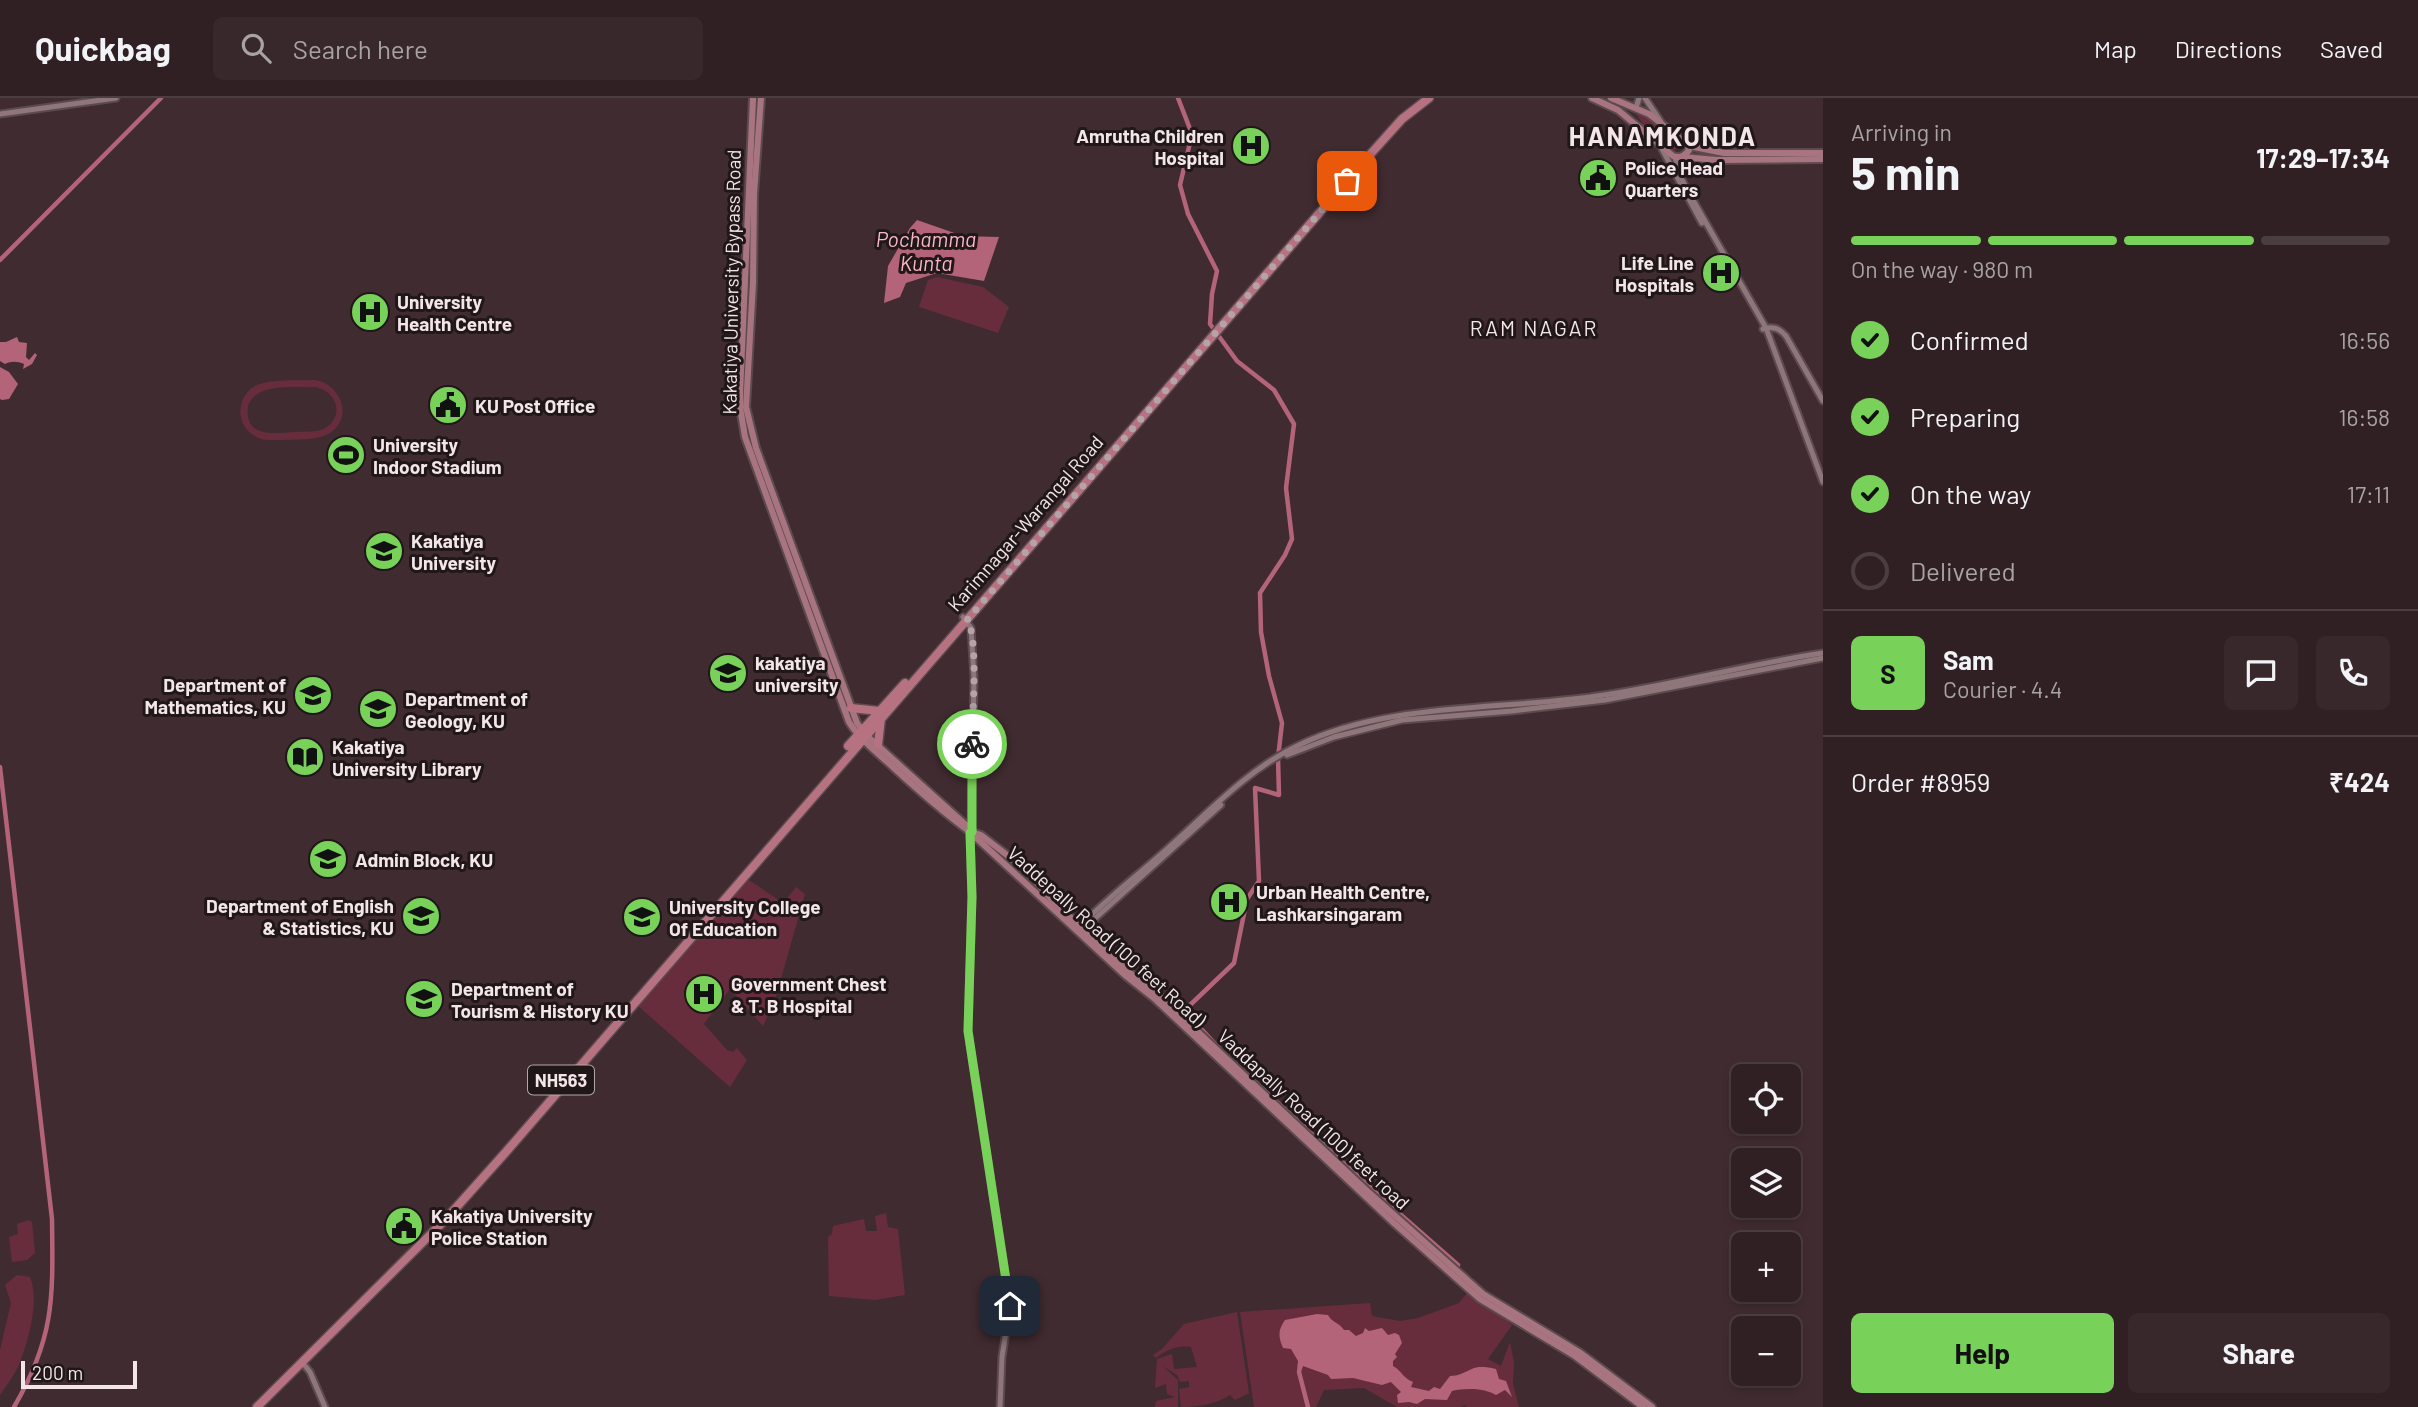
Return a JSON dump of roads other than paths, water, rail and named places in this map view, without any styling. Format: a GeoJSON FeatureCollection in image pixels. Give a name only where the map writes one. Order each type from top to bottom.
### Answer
{"type":"FeatureCollection","features":[{"type":"Feature","properties":{"kind":"highway","name":"NH563"},"geometry":{"type":"LineString","coordinates":[[1229,315],[1390,125],[1420,98]]}},
{"type":"Feature","properties":{"kind":"highway","name":"NH563"},"geometry":{"type":"LineString","coordinates":[[1229,315],[1394,128],[1429,98]]}},
{"type":"Feature","properties":{"kind":"highway","name":"Karimnagar-Warangal Road"},"geometry":{"type":"LineString","coordinates":[[861,736],[1229,315]]}},
{"type":"Feature","properties":{"kind":"highway"},"geometry":{"type":"LineString","coordinates":[[851,708],[880,714],[878,745]]}},
{"type":"Feature","properties":{"kind":"highway","name":"NH563"},"geometry":{"type":"LineString","coordinates":[[257,1407],[445,1220],[861,736]]}},
{"type":"Feature","properties":{"kind":"highway","name":"NH563"},"geometry":{"type":"LineString","coordinates":[[250,1407],[450,1208],[861,736]]}},
{"type":"Feature","properties":{"kind":"main road","name":"Kakatiya University Bypass Road"},"geometry":{"type":"LineString","coordinates":[[753,98],[740,380],[741,415],[746,437],[791,566],[847,717],[861,736]]}},
{"type":"Feature","properties":{"kind":"main road","name":"Kakatiya University Bypass Road"},"geometry":{"type":"LineString","coordinates":[[761,98],[754,194],[747,417],[861,736]]}},
{"type":"Feature","properties":{"kind":"main road"},"geometry":{"type":"LineString","coordinates":[[1592,98],[1618,110],[1662,148],[1679,157],[1709,160],[1823,159]]}},
{"type":"Feature","properties":{"kind":"main road"},"geometry":{"type":"LineString","coordinates":[[1611,98],[1649,114],[1687,143],[1724,153],[1823,153]]}},
{"type":"Feature","properties":{"kind":"main road"},"geometry":{"type":"LineString","coordinates":[[1634,123],[1632,115],[1636,108]]}},
{"type":"Feature","properties":{"kind":"main road"},"geometry":{"type":"LineString","coordinates":[[1679,157],[1689,150],[1687,143]]}},
{"type":"Feature","properties":{"kind":"main road"},"geometry":{"type":"LineString","coordinates":[[861,736],[878,745],[971,832]]}},
{"type":"Feature","properties":{"kind":"main road"},"geometry":{"type":"LineString","coordinates":[[861,736],[913,786],[971,832],[981,835],[1025,869],[1080,929]]}},
{"type":"Feature","properties":{"kind":"main road","name":"Vaddepally Road (100 feet Road)"},"geometry":{"type":"LineString","coordinates":[[1080,929],[1126,976],[1173,1013]]}},
{"type":"Feature","properties":{"kind":"main road","name":"Vaddapally Road (100) feet road"},"geometry":{"type":"LineString","coordinates":[[1173,1013],[1483,1294],[1579,1352],[1652,1407]]}},
{"type":"Feature","properties":{"kind":"main road","name":"Vaddepally Road (100 feet Road)"},"geometry":{"type":"LineString","coordinates":[[1182,1021],[1395,1224],[1480,1299],[1575,1356],[1643,1407]]}},
{"type":"Feature","properties":{"kind":"street"},"geometry":{"type":"LineString","coordinates":[[0,114],[116,98]]}},
{"type":"Feature","properties":{"kind":"street"},"geometry":{"type":"LineString","coordinates":[[1636,108],[1639,98]]}},
{"type":"Feature","properties":{"kind":"street"},"geometry":{"type":"LineString","coordinates":[[1645,98],[1661,123]]}},
{"type":"Feature","properties":{"kind":"street"},"geometry":{"type":"LineString","coordinates":[[1662,148],[1689,202],[1765,329]]}},
{"type":"Feature","properties":{"kind":"street"},"geometry":{"type":"LineString","coordinates":[[1679,157],[1680,176],[1765,329],[1820,466],[1823,482]]}},
{"type":"Feature","properties":{"kind":"street"},"geometry":{"type":"LineString","coordinates":[[1765,329],[1779,329],[1786,336],[1823,401]]}},
{"type":"Feature","properties":{"kind":"street"},"geometry":{"type":"LineString","coordinates":[[965,619],[971,628],[974,678],[968,1031],[1010,1306],[1002,1357],[1000,1407]]}},
{"type":"Feature","properties":{"kind":"street"},"geometry":{"type":"LineString","coordinates":[[1080,929],[1246,779],[1298,746],[1332,732],[1402,715],[1529,705],[1604,695],[1823,655]]}},
{"type":"Feature","properties":{"kind":"street"},"geometry":{"type":"LineString","coordinates":[[302,1362],[310,1372],[325,1407]]}},
{"type":"Feature","properties":{"kind":"water","name":"Pochamma Kunta"},"geometry":{"type":"Polygon","coordinates":[[[917,220],[963,236],[999,237],[984,281],[937,273],[906,283],[900,297],[884,303],[888,266],[917,220]]]}},
{"type":"Feature","properties":{"kind":"water"},"geometry":{"type":"Polygon","coordinates":[[[17,337],[19,342],[27,343],[26,357],[29,360],[35,353],[37,355],[32,364],[23,369],[24,364],[5,364],[0,361],[0,342],[17,337]]]}},
{"type":"Feature","properties":{"kind":"water"},"geometry":{"type":"Polygon","coordinates":[[[0,367],[9,372],[18,384],[9,399],[0,399],[0,367]]]}},
{"type":"Feature","properties":{"kind":"water"},"geometry":{"type":"Polygon","coordinates":[[[1317,1314],[1328,1315],[1344,1330],[1349,1330],[1356,1336],[1363,1333],[1365,1328],[1369,1331],[1382,1328],[1388,1335],[1399,1335],[1402,1343],[1395,1354],[1397,1357],[1393,1366],[1413,1382],[1411,1387],[1429,1391],[1434,1387],[1440,1389],[1450,1376],[1487,1367],[1496,1369],[1499,1379],[1506,1381],[1512,1397],[1505,1390],[1496,1395],[1463,1389],[1452,1391],[1447,1400],[1425,1399],[1417,1404],[1398,1403],[1397,1395],[1401,1392],[1391,1382],[1382,1385],[1353,1378],[1331,1379],[1328,1375],[1303,1366],[1299,1372],[1298,1361],[1291,1349],[1283,1348],[1280,1330],[1285,1320],[1317,1314]]]}},
{"type":"Feature","properties":{"kind":"waterway"},"geometry":{"type":"LineString","coordinates":[[0,260],[161,98]]}},
{"type":"Feature","properties":{"kind":"waterway"},"geometry":{"type":"LineString","coordinates":[[1178,98],[1192,134],[1180,185],[1188,214],[1217,271],[1210,324],[1237,361],[1274,390],[1294,424],[1286,488],[1292,539],[1285,555],[1260,593],[1261,632],[1282,723],[1278,758],[1279,795],[1255,788],[1259,881],[1247,899],[1234,963],[1187,1008],[1190,1017],[1219,1048]]}},
{"type":"Feature","properties":{"kind":"waterway"},"geometry":{"type":"LineString","coordinates":[[0,767],[52,1219],[49,1316],[37,1359],[14,1407]]}},
{"type":"Feature","properties":{"kind":"waterway"},"geometry":{"type":"LineString","coordinates":[[1238,1066],[1458,1265]]}},
{"type":"Feature","properties":{"kind":"waterway"},"geometry":{"type":"LineString","coordinates":[[1299,1372],[1308,1407]]}},
{"type":"Feature","properties":{"kind":"place","name":"Amrutha Children Hospital"},"geometry":{"type":"Point","coordinates":[1251,146]}},
{"type":"Feature","properties":{"kind":"place","name":"Police Head Quarters"},"geometry":{"type":"Point","coordinates":[1598,178]}},
{"type":"Feature","properties":{"kind":"place","name":"Life Line Hospitals"},"geometry":{"type":"Point","coordinates":[1721,273]}},
{"type":"Feature","properties":{"kind":"place","name":"University Health Centre"},"geometry":{"type":"Point","coordinates":[370,312]}},
{"type":"Feature","properties":{"kind":"place","name":"KU Post Office"},"geometry":{"type":"Point","coordinates":[448,405]}},
{"type":"Feature","properties":{"kind":"place","name":"University Indoor Stadium"},"geometry":{"type":"Point","coordinates":[346,455]}},
{"type":"Feature","properties":{"kind":"place","name":"Kakatiya University"},"geometry":{"type":"Point","coordinates":[384,551]}},
{"type":"Feature","properties":{"kind":"place","name":"kakatiya university"},"geometry":{"type":"Point","coordinates":[728,673]}},
{"type":"Feature","properties":{"kind":"place","name":"Department of Mathematics, KU"},"geometry":{"type":"Point","coordinates":[313,695]}},
{"type":"Feature","properties":{"kind":"place","name":"Department of Geology, KU"},"geometry":{"type":"Point","coordinates":[378,709]}},
{"type":"Feature","properties":{"kind":"place","name":"Kakatiya University Library"},"geometry":{"type":"Point","coordinates":[305,757]}},
{"type":"Feature","properties":{"kind":"place","name":"Admin Block, KU"},"geometry":{"type":"Point","coordinates":[328,859]}},
{"type":"Feature","properties":{"kind":"place","name":"Urban Health Centre, Lashkarsingaram"},"geometry":{"type":"Point","coordinates":[1229,902]}},
{"type":"Feature","properties":{"kind":"place","name":"Department of English & Statistics, KU"},"geometry":{"type":"Point","coordinates":[421,916]}},
{"type":"Feature","properties":{"kind":"place","name":"University College Of Education"},"geometry":{"type":"Point","coordinates":[642,917]}},
{"type":"Feature","properties":{"kind":"place","name":"Government Chest & T. B Hospital"},"geometry":{"type":"Point","coordinates":[704,994]}},
{"type":"Feature","properties":{"kind":"place","name":"Department of Tourism & History KU"},"geometry":{"type":"Point","coordinates":[424,999]}},
{"type":"Feature","properties":{"kind":"place","name":"Kakatiya University Police Station"},"geometry":{"type":"Point","coordinates":[404,1226]}},
{"type":"Feature","properties":{"kind":"district","name":"HANAMKONDA"},"geometry":{"type":"Point","coordinates":[1663,135]}},
{"type":"Feature","properties":{"kind":"district","name":"RAM NAGAR"},"geometry":{"type":"Point","coordinates":[1534,327]}}]}
